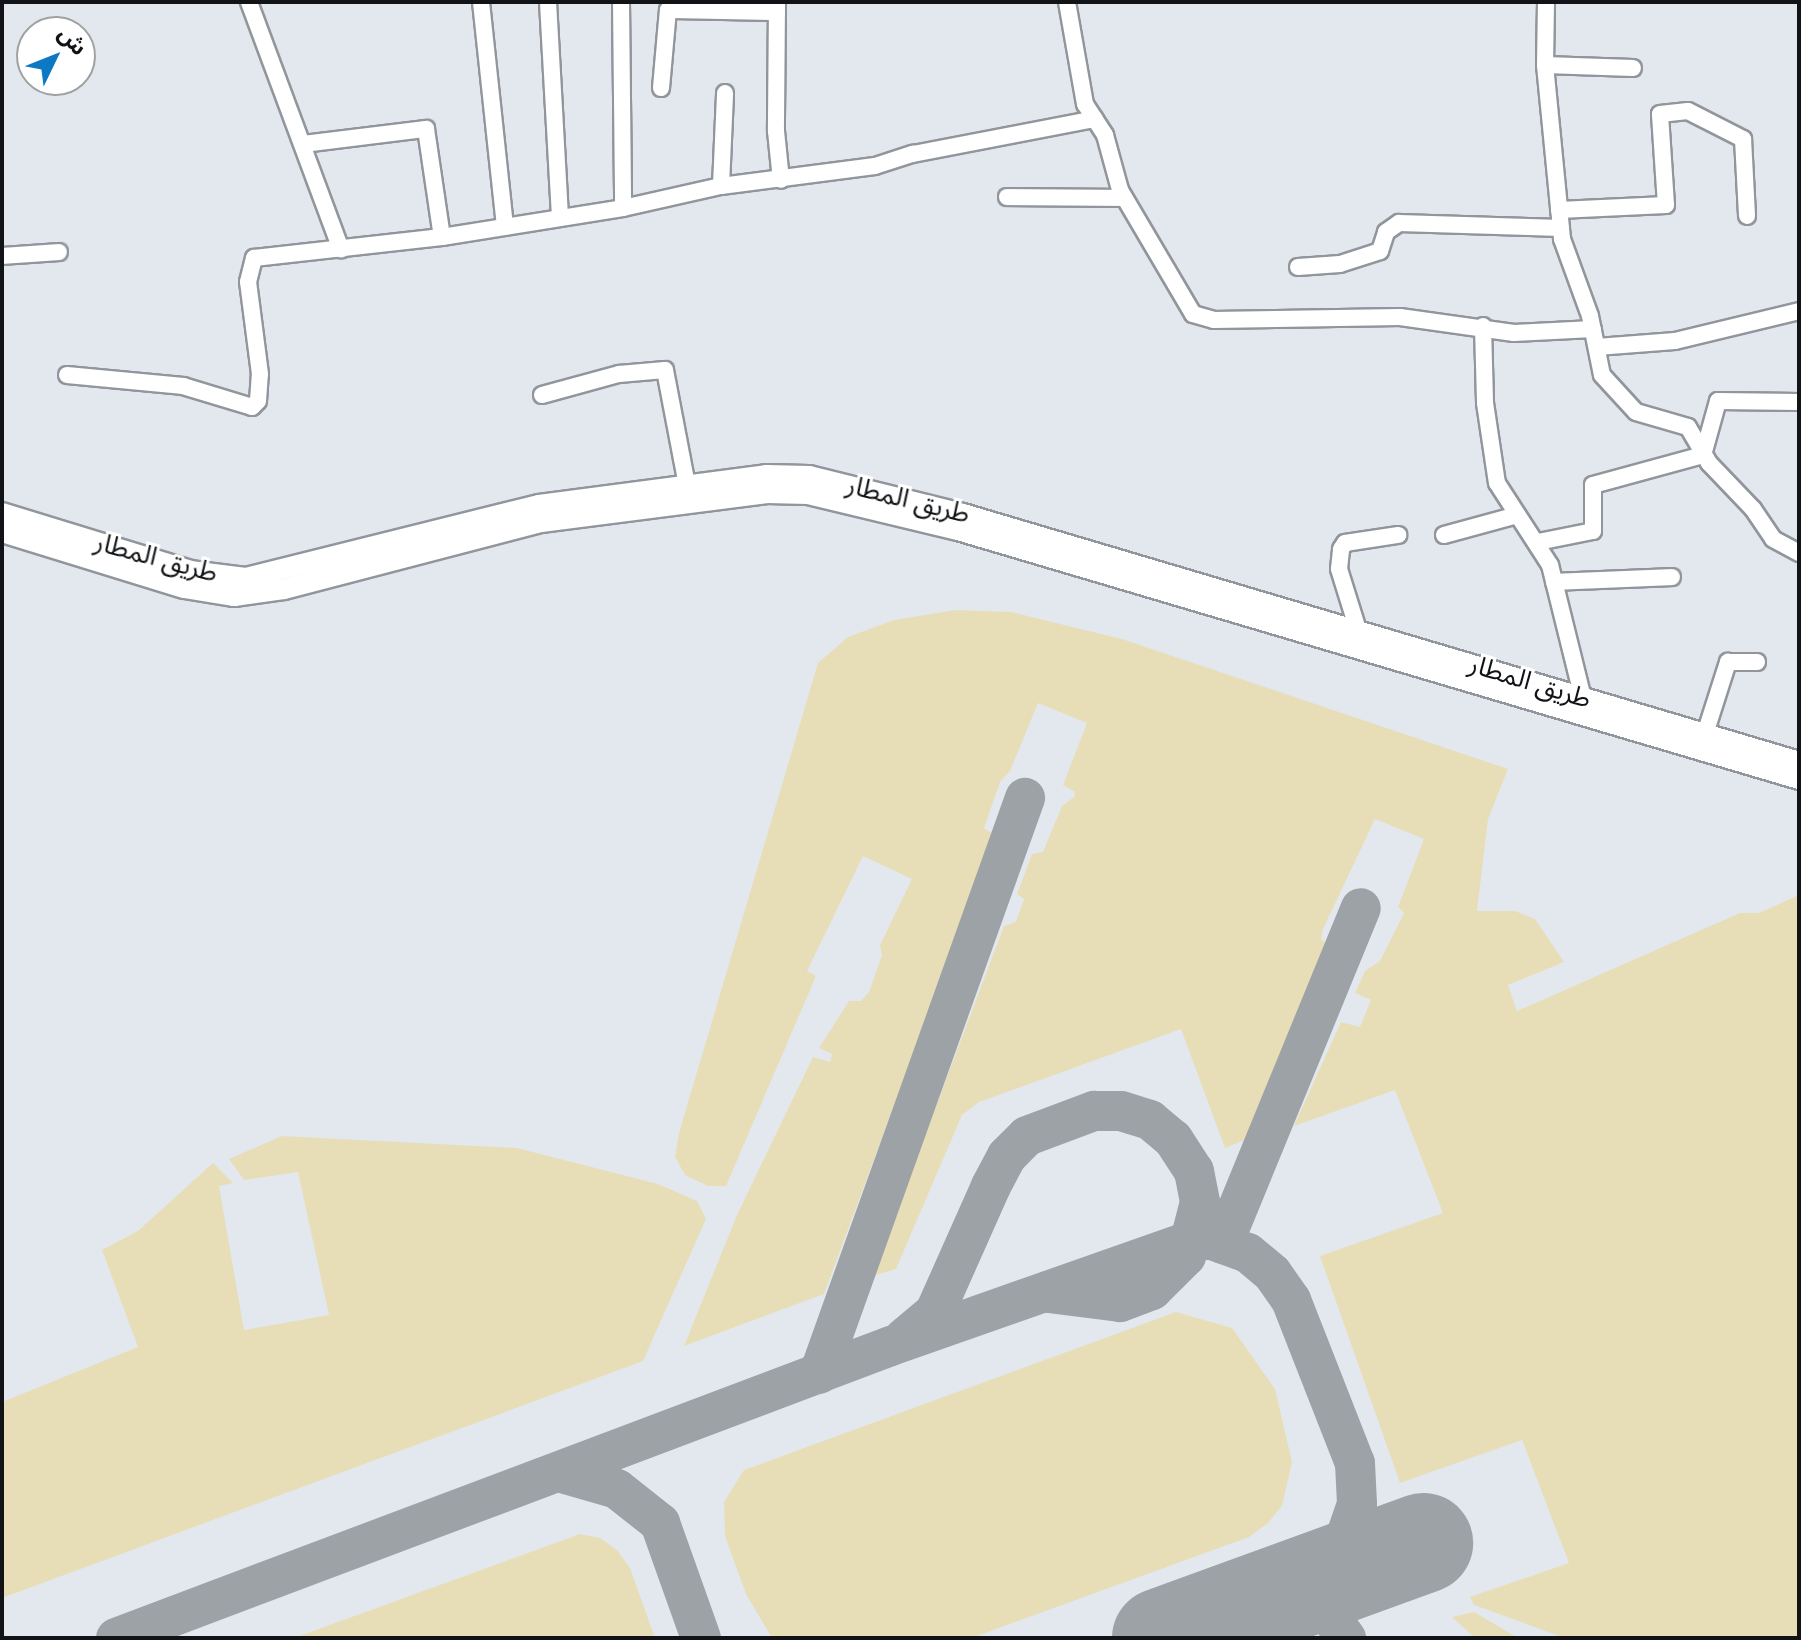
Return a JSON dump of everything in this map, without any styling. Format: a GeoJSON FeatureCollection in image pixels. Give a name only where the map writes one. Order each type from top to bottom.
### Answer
{"type":"FeatureCollection","features":[{"type":"Feature","properties":{"kind":"main road","name":"طريق المطار"},"geometry":{"type":"LineString","coordinates":[[2,513],[190,571],[246,578],[514,510],[766,475],[829,480],[963,514],[1358,630],[1426,660],[1799,779]]}},
{"type":"Feature","properties":{"kind":"main road","name":"طريق المطار"},"geometry":{"type":"LineString","coordinates":[[2,532],[184,588],[246,595],[529,524],[798,493],[958,530],[1426,660],[1583,698],[1799,762]]}},
{"type":"Feature","properties":{"kind":"street"},"geometry":{"type":"LineString","coordinates":[[249,2],[341,249]]}},
{"type":"Feature","properties":{"kind":"street"},"geometry":{"type":"LineString","coordinates":[[481,2],[505,227]]}},
{"type":"Feature","properties":{"kind":"street"},"geometry":{"type":"LineString","coordinates":[[548,2],[560,218]]}},
{"type":"Feature","properties":{"kind":"street"},"geometry":{"type":"LineString","coordinates":[[621,2],[623,208]]}},
{"type":"Feature","properties":{"kind":"street"},"geometry":{"type":"LineString","coordinates":[[1067,2],[1085,104],[1095,119],[1123,198],[1186,306],[1203,319],[1335,315],[1483,326],[1514,333],[1593,329]]}},
{"type":"Feature","properties":{"kind":"street"},"geometry":{"type":"LineString","coordinates":[[1546,2],[1545,65],[1561,228],[1609,385],[1643,416],[1688,427],[1703,455],[1773,539],[1799,553]]}},
{"type":"Feature","properties":{"kind":"street"},"geometry":{"type":"LineString","coordinates":[[661,88],[668,10],[777,7],[776,131],[781,180]]}},
{"type":"Feature","properties":{"kind":"street"},"geometry":{"type":"LineString","coordinates":[[1545,65],[1633,68]]}},
{"type":"Feature","properties":{"kind":"street"},"geometry":{"type":"LineString","coordinates":[[721,186],[725,93]]}},
{"type":"Feature","properties":{"kind":"street"},"geometry":{"type":"LineString","coordinates":[[1559,210],[1666,205],[1660,114],[1688,111],[1743,139],[1747,216]]}},
{"type":"Feature","properties":{"kind":"street"},"geometry":{"type":"LineString","coordinates":[[67,375],[183,386],[252,407],[258,401],[260,374],[248,285],[252,260],[442,237],[623,208],[721,186],[875,166],[913,154],[1095,119]]}},
{"type":"Feature","properties":{"kind":"street"},"geometry":{"type":"LineString","coordinates":[[303,144],[426,129],[442,237]]}},
{"type":"Feature","properties":{"kind":"street"},"geometry":{"type":"LineString","coordinates":[[1007,197],[1123,198]]}},
{"type":"Feature","properties":{"kind":"street"},"geometry":{"type":"LineString","coordinates":[[1298,267],[1340,264],[1380,251],[1386,232],[1399,223],[1561,228]]}},
{"type":"Feature","properties":{"kind":"street"},"geometry":{"type":"LineString","coordinates":[[2,256],[59,252]]}},
{"type":"Feature","properties":{"kind":"street"},"geometry":{"type":"LineString","coordinates":[[1597,347],[1675,341],[1799,311]]}},
{"type":"Feature","properties":{"kind":"street"},"geometry":{"type":"LineString","coordinates":[[1483,326],[1493,464],[1503,497],[1538,542],[1554,582],[1583,698]]}},
{"type":"Feature","properties":{"kind":"street"},"geometry":{"type":"LineString","coordinates":[[542,395],[619,374],[665,370],[687,485]]}},
{"type":"Feature","properties":{"kind":"street"},"geometry":{"type":"LineString","coordinates":[[1703,455],[1718,401],[1799,402]]}},
{"type":"Feature","properties":{"kind":"street"},"geometry":{"type":"LineString","coordinates":[[1538,542],[1593,531],[1593,485],[1703,455]]}},
{"type":"Feature","properties":{"kind":"street"},"geometry":{"type":"LineString","coordinates":[[1444,535],[1517,515]]}},
{"type":"Feature","properties":{"kind":"street"},"geometry":{"type":"LineString","coordinates":[[1358,630],[1339,569],[1341,549],[1345,543],[1398,535]]}},
{"type":"Feature","properties":{"kind":"street"},"geometry":{"type":"LineString","coordinates":[[1554,582],[1672,577]]}},
{"type":"Feature","properties":{"kind":"street"},"geometry":{"type":"LineString","coordinates":[[1705,734],[1728,662],[1757,662]]}},
{"type":"Feature","properties":{"kind":"sand"},"geometry":{"type":"Polygon","coordinates":[[[956,610],[1011,612],[1122,639],[1508,769],[1488,819],[1477,911],[1515,911],[1535,919],[1564,962],[1508,985],[1517,1011],[1740,913],[1759,913],[1799,895],[1799,1638],[1565,1638],[1474,1605],[1470,1597],[1569,1563],[1522,1440],[1400,1483],[1320,1256],[1443,1213],[1395,1090],[1294,1126],[1341,1022],[1360,1027],[1371,1000],[1355,993],[1365,971],[1380,961],[1404,913],[1398,907],[1424,839],[1375,819],[1323,929],[1321,940],[1330,944],[1249,1138],[1225,1148],[1181,1029],[979,1102],[962,1115],[896,1269],[872,1276],[1004,926],[1016,922],[1024,899],[1017,894],[1032,854],[1043,852],[1062,806],[1074,797],[1075,792],[1063,785],[1087,723],[1038,703],[1010,771],[1000,782],[984,828],[994,835],[990,847],[824,1294],[684,1346],[737,1215],[813,1057],[830,1062],[832,1054],[819,1048],[849,1001],[861,1001],[869,992],[882,955],[880,945],[912,879],[863,856],[807,971],[816,976],[726,1186],[708,1186],[685,1175],[675,1157],[679,1133],[818,663],[848,637],[894,620],[956,610]]]}},
{"type":"Feature","properties":{"kind":"sand"},"geometry":{"type":"Polygon","coordinates":[[[282,1136],[517,1148],[658,1184],[697,1201],[706,1219],[643,1361],[2,1598],[2,1402],[138,1347],[102,1250],[138,1231],[213,1163],[233,1183],[219,1186],[244,1330],[329,1315],[298,1172],[244,1180],[229,1159],[282,1136]]]}},
{"type":"Feature","properties":{"kind":"sand"},"geometry":{"type":"Polygon","coordinates":[[[1176,1312],[1232,1328],[1275,1389],[1292,1462],[1282,1506],[1268,1523],[1249,1537],[971,1638],[772,1638],[746,1594],[725,1536],[724,1502],[744,1470],[1176,1312]]]}},
{"type":"Feature","properties":{"kind":"sand"},"geometry":{"type":"Polygon","coordinates":[[[580,1534],[600,1538],[617,1550],[630,1568],[655,1638],[294,1638],[580,1534]]]}},
{"type":"Feature","properties":{"kind":"sand"},"geometry":{"type":"Polygon","coordinates":[[[1474,1612],[1518,1638],[1475,1638],[1452,1617],[1474,1612]]]}},
{"type":"Feature","properties":{"kind":"taxiway"},"geometry":{"type":"LineString","coordinates":[[819,1374],[1025,798]]}},
{"type":"Feature","properties":{"kind":"taxiway"},"geometry":{"type":"LineString","coordinates":[[1223,1244],[1361,908]]}},
{"type":"Feature","properties":{"kind":"taxiway"},"geometry":{"type":"LineString","coordinates":[[904,1338],[935,1312],[991,1186],[1007,1156],[1027,1136],[1094,1111],[1121,1111],[1150,1120],[1173,1139],[1194,1171],[1200,1202],[1186,1256],[1152,1290],[1120,1302],[1049,1293]]}},
{"type":"Feature","properties":{"kind":"taxiway"},"geometry":{"type":"LineString","coordinates":[[116,1638],[891,1346],[1192,1240],[1212,1240],[1248,1253],[1272,1273],[1291,1300],[1355,1463],[1357,1504],[1345,1539],[1333,1559],[1299,1590]]}},
{"type":"Feature","properties":{"kind":"taxiway"},"geometry":{"type":"LineString","coordinates":[[562,1473],[617,1489],[660,1523],[701,1638]]}},
{"type":"Feature","properties":{"kind":"taxiway"},"geometry":{"type":"LineString","coordinates":[[1189,1627],[1217,1599],[1238,1587],[1261,1583],[1299,1590],[1319,1601],[1346,1638]]}},
{"type":"Feature","properties":{"kind":"runway"},"geometry":{"type":"LineString","coordinates":[[1162,1638],[1423,1543]]}}]}
